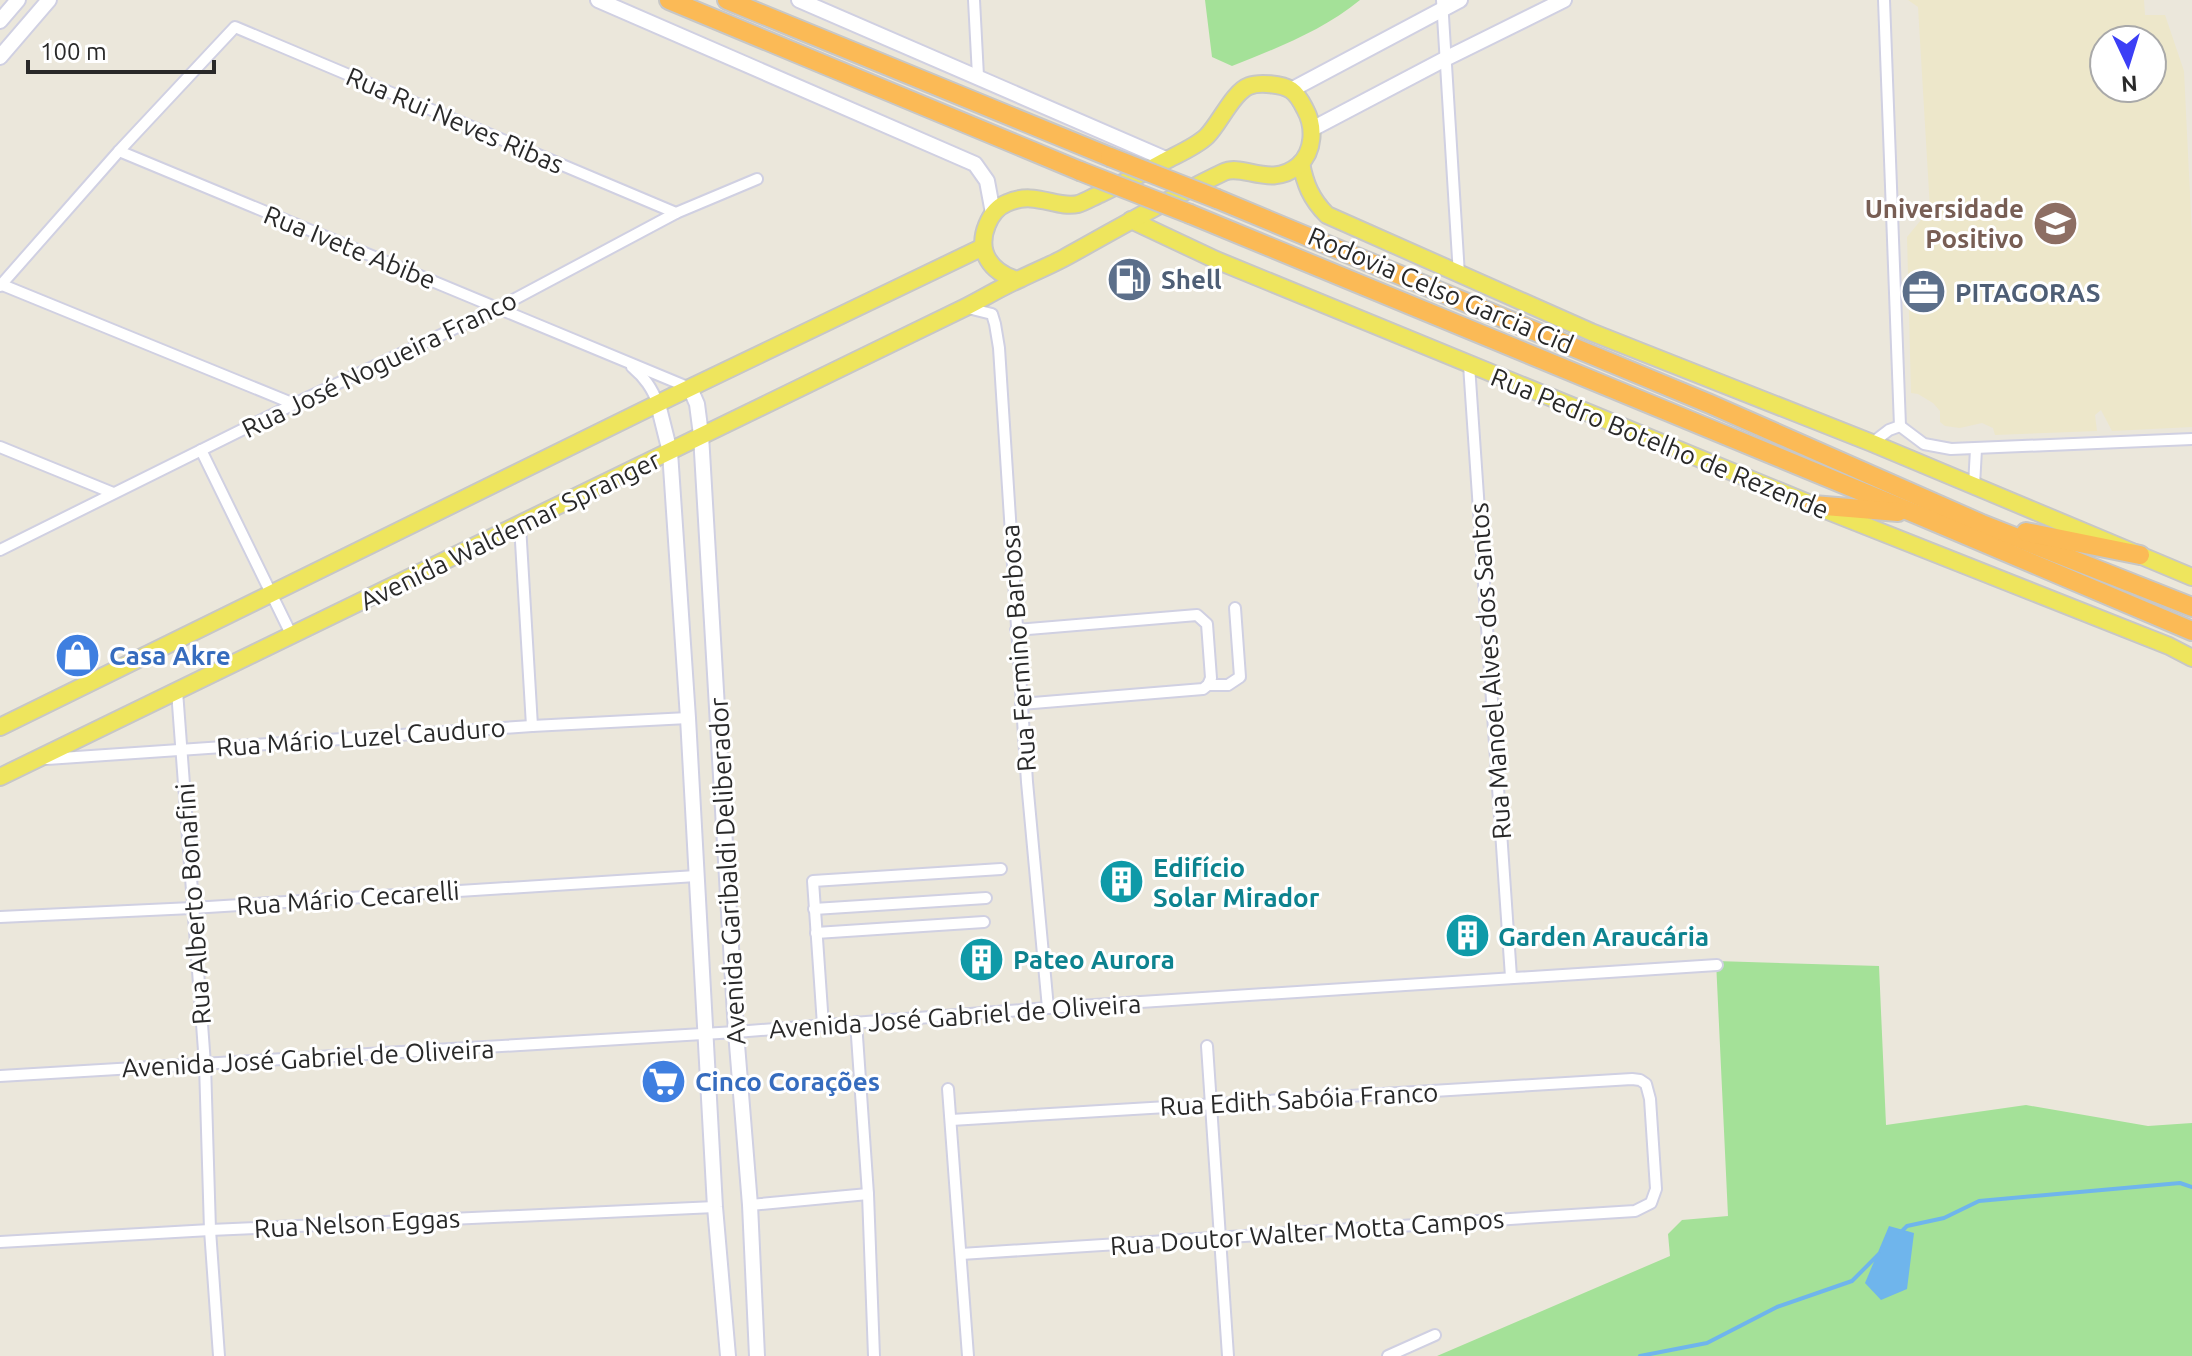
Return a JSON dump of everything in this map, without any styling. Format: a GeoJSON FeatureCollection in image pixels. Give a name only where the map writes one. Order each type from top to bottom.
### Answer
{"type":"FeatureCollection","features":[{"type":"Feature","properties":{"kind":"highway","name":"Rodovia Celso Garcia Cid"},"geometry":{"type":"LineString","coordinates":[[669,0],[1916,514],[2192,631]]}},
{"type":"Feature","properties":{"kind":"highway","name":"Rodovia Celso Garcia Cid"},"geometry":{"type":"LineString","coordinates":[[727,0],[1217,199],[1695,398],[1982,524],[2192,607]]}},
{"type":"Feature","properties":{"kind":"highway"},"geometry":{"type":"LineString","coordinates":[[1813,505],[1916,514]]}},
{"type":"Feature","properties":{"kind":"highway"},"geometry":{"type":"LineString","coordinates":[[1982,524],[2140,555]]}},
{"type":"Feature","properties":{"kind":"main road"},"geometry":{"type":"LineString","coordinates":[[1017,280],[1000,273],[989,261],[983,247],[993,213],[1004,204],[1020,198],[1077,204],[1204,139],[1232,101],[1249,86],[1265,84],[1291,90],[1308,114],[1312,129],[1310,147],[1301,163],[1305,183],[1315,203],[1327,215],[1591,332],[1872,443],[2192,577]]}},
{"type":"Feature","properties":{"kind":"main road","name":"Avenida Waldemar Spranger"},"geometry":{"type":"LineString","coordinates":[[0,777],[966,307],[1229,169],[1262,176],[1274,175],[1287,173],[1301,163]]}},
{"type":"Feature","properties":{"kind":"main road","name":"Rua Pedro Botelho de Rezende"},"geometry":{"type":"LineString","coordinates":[[1131,220],[1199,253],[1469,365],[2192,658]]}},
{"type":"Feature","properties":{"kind":"main road","name":"Avenida Waldemar Spranger"},"geometry":{"type":"LineString","coordinates":[[0,727],[983,247]]}},
{"type":"Feature","properties":{"kind":"street"},"geometry":{"type":"LineString","coordinates":[[0,21],[18,0]]}},
{"type":"Feature","properties":{"kind":"street"},"geometry":{"type":"LineString","coordinates":[[0,57],[49,0]]}},
{"type":"Feature","properties":{"kind":"street"},"geometry":{"type":"LineString","coordinates":[[598,0],[975,164],[987,181],[993,213]]}},
{"type":"Feature","properties":{"kind":"street"},"geometry":{"type":"LineString","coordinates":[[799,0],[1168,160]]}},
{"type":"Feature","properties":{"kind":"street"},"geometry":{"type":"LineString","coordinates":[[974,0],[978,76]]}},
{"type":"Feature","properties":{"kind":"street"},"geometry":{"type":"LineString","coordinates":[[1291,90],[1442,4],[1460,0]]}},
{"type":"Feature","properties":{"kind":"street"},"geometry":{"type":"LineString","coordinates":[[1312,129],[1564,0]]}},
{"type":"Feature","properties":{"kind":"street"},"geometry":{"type":"LineString","coordinates":[[1884,0],[1900,426],[1918,441],[1935,447],[1976,449],[2192,439]]}},
{"type":"Feature","properties":{"kind":"street"},"geometry":{"type":"LineString","coordinates":[[1442,4],[1459,275]]}},
{"type":"Feature","properties":{"kind":"street","name":"Rua Rui Neves Ribas"},"geometry":{"type":"LineString","coordinates":[[119,151],[235,27],[676,213]]}},
{"type":"Feature","properties":{"kind":"street"},"geometry":{"type":"LineString","coordinates":[[119,151],[1,285],[294,404]]}},
{"type":"Feature","properties":{"kind":"street","name":"Rua Ivete Abibe"},"geometry":{"type":"LineString","coordinates":[[119,151],[690,388]]}},
{"type":"Feature","properties":{"kind":"street","name":"Rua José Nogueira Franco"},"geometry":{"type":"LineString","coordinates":[[0,550],[294,404],[498,308],[676,213],[757,179]]}},
{"type":"Feature","properties":{"kind":"street","name":"Rua Fermino Barbosa"},"geometry":{"type":"LineString","coordinates":[[966,307],[992,314],[999,348],[1021,704],[1048,1008]]}},
{"type":"Feature","properties":{"kind":"street","name":"Rua Ivete Abibe"},"geometry":{"type":"LineString","coordinates":[[625,360],[645,378],[658,404]]}},
{"type":"Feature","properties":{"kind":"street","name":"Rua Manoel Alves dos Santos"},"geometry":{"type":"LineString","coordinates":[[1469,365],[1511,977]]}},
{"type":"Feature","properties":{"kind":"street","name":"Avenida Garibaldi Deliberador"},"geometry":{"type":"LineString","coordinates":[[690,388],[697,404],[701,435],[757,1356]]}},
{"type":"Feature","properties":{"kind":"street","name":"Avenida Garibaldi Deliberador"},"geometry":{"type":"LineString","coordinates":[[658,404],[670,452],[715,1207],[728,1356]]}},
{"type":"Feature","properties":{"kind":"street"},"geometry":{"type":"LineString","coordinates":[[1872,443],[1900,426]]}},
{"type":"Feature","properties":{"kind":"street"},"geometry":{"type":"LineString","coordinates":[[0,447],[113,493]]}},
{"type":"Feature","properties":{"kind":"street"},"geometry":{"type":"LineString","coordinates":[[1974,486],[1976,449]]}},
{"type":"Feature","properties":{"kind":"street"},"geometry":{"type":"LineString","coordinates":[[201,450],[292,636]]}},
{"type":"Feature","properties":{"kind":"street"},"geometry":{"type":"LineString","coordinates":[[520,525],[532,726]]}},
{"type":"Feature","properties":{"kind":"street"},"geometry":{"type":"LineString","coordinates":[[1208,685],[1228,685],[1240,677],[1235,608]]}},
{"type":"Feature","properties":{"kind":"street"},"geometry":{"type":"LineString","coordinates":[[1016,630],[1197,615],[1207,624],[1211,678],[1203,689],[1021,704]]}},
{"type":"Feature","properties":{"kind":"street","name":"Rua Alberto Bonafini"},"geometry":{"type":"LineString","coordinates":[[177,691],[205,1064],[210,1230],[219,1356]]}},
{"type":"Feature","properties":{"kind":"street","name":"Rua Mário Luzel Cauduro"},"geometry":{"type":"LineString","coordinates":[[35,760],[688,718]]}},
{"type":"Feature","properties":{"kind":"street"},"geometry":{"type":"LineString","coordinates":[[823,1025],[813,881],[1001,869]]}},
{"type":"Feature","properties":{"kind":"street","name":"Rua Mário Cecarelli"},"geometry":{"type":"LineString","coordinates":[[0,917],[696,876]]}},
{"type":"Feature","properties":{"kind":"street"},"geometry":{"type":"LineString","coordinates":[[814,909],[986,898]]}},
{"type":"Feature","properties":{"kind":"street"},"geometry":{"type":"LineString","coordinates":[[816,933],[984,922]]}},
{"type":"Feature","properties":{"kind":"street","name":"Avenida José Gabriel de Oliveira"},"geometry":{"type":"LineString","coordinates":[[0,1076],[736,1032],[1048,1008],[1717,965]]}},
{"type":"Feature","properties":{"kind":"street"},"geometry":{"type":"LineString","coordinates":[[856,1022],[868,1194],[874,1356]]}},
{"type":"Feature","properties":{"kind":"street"},"geometry":{"type":"LineString","coordinates":[[1207,1046],[1228,1356]]}},
{"type":"Feature","properties":{"kind":"street","name":"Rua Edith Sabóia Franco"},"geometry":{"type":"LineString","coordinates":[[951,1120],[1632,1079],[1646,1084],[1650,1099],[1656,1189],[1651,1203]]}},
{"type":"Feature","properties":{"kind":"street"},"geometry":{"type":"LineString","coordinates":[[948,1089],[968,1356]]}},
{"type":"Feature","properties":{"kind":"street"},"geometry":{"type":"LineString","coordinates":[[750,1205],[868,1194]]}},
{"type":"Feature","properties":{"kind":"street","name":"Rua Doutor Walter Motta Campos"},"geometry":{"type":"LineString","coordinates":[[961,1254],[1635,1211],[1651,1203]]}},
{"type":"Feature","properties":{"kind":"street","name":"Rua Nelson Eggas"},"geometry":{"type":"LineString","coordinates":[[0,1242],[715,1207]]}},
{"type":"Feature","properties":{"kind":"street"},"geometry":{"type":"LineString","coordinates":[[1388,1356],[1435,1335]]}},
{"type":"Feature","properties":{"kind":"shaded area","name":"Universidade Positivo"},"geometry":{"type":"Polygon","coordinates":[[[1908,0],[2144,0],[2145,15],[2165,15],[2184,71],[2192,236],[2192,427],[2112,431],[2101,410],[2095,415],[2097,431],[1995,435],[1993,428],[1982,423],[1960,428],[1940,422],[1940,411],[1933,403],[1911,393],[1907,237],[1930,209],[1918,7],[1908,0]]]}},
{"type":"Feature","properties":{"kind":"green space"},"geometry":{"type":"Polygon","coordinates":[[[1205,0],[1360,0],[1315,30],[1232,66],[1212,57],[1205,0]]]}},
{"type":"Feature","properties":{"kind":"green space"},"geometry":{"type":"Polygon","coordinates":[[[1716,961],[1879,966],[1886,1125],[2026,1105],[2148,1126],[2192,1123],[2192,1356],[1437,1356],[1670,1256],[1668,1234],[1682,1220],[1728,1216],[1716,961]]]}},
{"type":"Feature","properties":{"kind":"water"},"geometry":{"type":"Polygon","coordinates":[[[1889,1226],[1914,1233],[1907,1289],[1881,1300],[1865,1283],[1889,1226]]]}},
{"type":"Feature","properties":{"kind":"waterway"},"geometry":{"type":"LineString","coordinates":[[1900,1233],[1907,1226],[1944,1218],[1979,1201],[2180,1183],[2192,1187]]}},
{"type":"Feature","properties":{"kind":"waterway"},"geometry":{"type":"LineString","coordinates":[[1640,1356],[1707,1343],[1777,1307],[1852,1281],[1879,1254]]}},
{"type":"Feature","properties":{"kind":"place","name":"Universidade Positivo"},"geometry":{"type":"Point","coordinates":[2055,223]}},
{"type":"Feature","properties":{"kind":"place","name":"Shell"},"geometry":{"type":"Point","coordinates":[1130,279]}},
{"type":"Feature","properties":{"kind":"place","name":"PITAGORAS"},"geometry":{"type":"Point","coordinates":[1924,292]}},
{"type":"Feature","properties":{"kind":"place","name":"Casa Akre"},"geometry":{"type":"Point","coordinates":[78,655]}},
{"type":"Feature","properties":{"kind":"place","name":"Edifício Solar Mirador"},"geometry":{"type":"Point","coordinates":[1122,882]}},
{"type":"Feature","properties":{"kind":"place","name":"Garden Araucária"},"geometry":{"type":"Point","coordinates":[1467,936]}},
{"type":"Feature","properties":{"kind":"place","name":"Pateo Aurora"},"geometry":{"type":"Point","coordinates":[982,959]}},
{"type":"Feature","properties":{"kind":"place","name":"Cinco Corações"},"geometry":{"type":"Point","coordinates":[664,1081]}}]}
